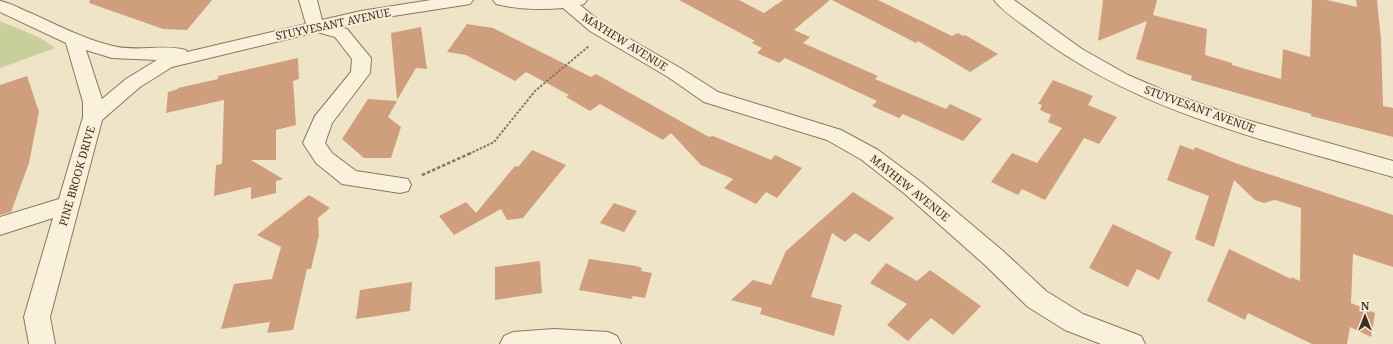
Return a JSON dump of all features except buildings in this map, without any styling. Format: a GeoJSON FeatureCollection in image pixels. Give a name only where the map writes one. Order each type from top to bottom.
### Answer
{"type":"FeatureCollection","features":[{"type":"Feature","properties":{"kind":"street"},"geometry":{"type":"LineString","coordinates":[[308,0],[315,26],[342,34],[362,58],[360,73],[322,121],[314,143],[324,158],[350,178],[400,185]]}},
{"type":"Feature","properties":{"kind":"street","name":"STUYVESANT AVENUE"},"geometry":{"type":"LineString","coordinates":[[93,117],[133,82],[166,63],[361,16],[464,0]]}},
{"type":"Feature","properties":{"kind":"street"},"geometry":{"type":"LineString","coordinates":[[502,0],[536,4],[572,1]]}},
{"type":"Feature","properties":{"kind":"street","name":"STUYVESANT AVENUE"},"geometry":{"type":"LineString","coordinates":[[1003,0],[1050,36],[1086,60],[1129,83],[1166,99],[1221,119],[1393,169]]}},
{"type":"Feature","properties":{"kind":"street","name":"MAYHEW AVENUE"},"geometry":{"type":"LineString","coordinates":[[572,1],[578,13],[711,97],[834,135],[870,155],[913,188],[994,258],[1037,299],[1074,322],[1132,344]]}},
{"type":"Feature","properties":{"kind":"street"},"geometry":{"type":"LineString","coordinates":[[0,6],[49,27],[74,40]]}},
{"type":"Feature","properties":{"kind":"street","name":"STUYVESANT AVENUE"},"geometry":{"type":"LineString","coordinates":[[74,40],[112,52],[145,55],[203,54]]}},
{"type":"Feature","properties":{"kind":"street","name":"PINE BROOK DRIVE"},"geometry":{"type":"LineString","coordinates":[[42,344],[37,317],[93,117],[93,102],[74,40]]}},
{"type":"Feature","properties":{"kind":"street"},"geometry":{"type":"LineString","coordinates":[[0,226],[69,204]]}},
{"type":"Feature","properties":{"kind":"street"},"geometry":{"type":"LineString","coordinates":[[513,344],[554,342],[608,344]]}},
{"type":"Feature","properties":{"kind":"path"},"geometry":{"type":"LineString","coordinates":[[400,185],[494,142],[535,91],[606,32]]}},
{"type":"Feature","properties":{"kind":"green space"},"geometry":{"type":"Polygon","coordinates":[[[0,21],[35,36],[49,43],[55,48],[0,68],[0,21]]]}}]}
